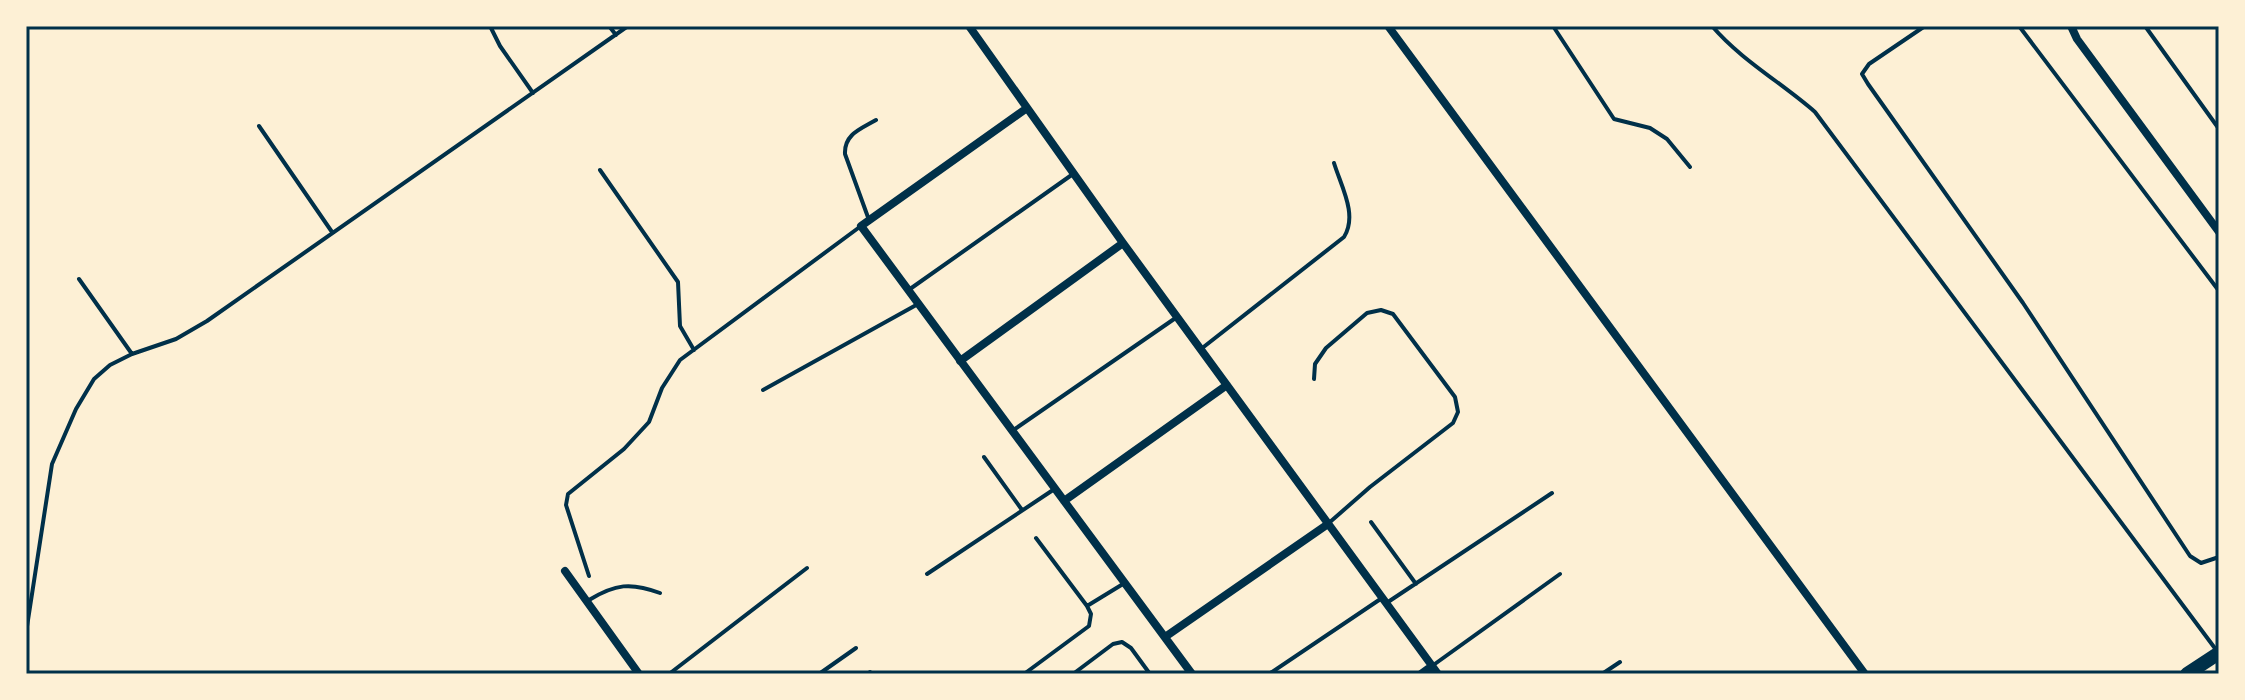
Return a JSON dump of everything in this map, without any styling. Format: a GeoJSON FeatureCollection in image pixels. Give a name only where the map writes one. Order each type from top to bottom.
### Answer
{"type":"FeatureCollection","features":[{"type":"Feature","properties":{"kind":"highway"},"geometry":{"type":"LineString","coordinates":[[2187,674],[2219,653]]}},
{"type":"Feature","properties":{"kind":"street"},"geometry":{"type":"LineString","coordinates":[[969,26],[1123,243],[1435,670],[1421,674]]}},
{"type":"Feature","properties":{"kind":"street"},"geometry":{"type":"LineString","coordinates":[[1388,26],[1865,674]]}},
{"type":"Feature","properties":{"kind":"street"},"geometry":{"type":"LineString","coordinates":[[2071,26],[2077,39],[2219,232]]}},
{"type":"Feature","properties":{"kind":"street"},"geometry":{"type":"LineString","coordinates":[[1027,108],[865,223],[908,291],[1192,674]]}},
{"type":"Feature","properties":{"kind":"street"},"geometry":{"type":"LineString","coordinates":[[960,361],[1123,243]]}},
{"type":"Feature","properties":{"kind":"street"},"geometry":{"type":"LineString","coordinates":[[1064,501],[1227,385]]}},
{"type":"Feature","properties":{"kind":"street"},"geometry":{"type":"LineString","coordinates":[[1165,637],[1328,524]]}},
{"type":"Feature","properties":{"kind":"street"},"geometry":{"type":"LineString","coordinates":[[565,571],[639,674]]}},
{"type":"Feature","properties":{"kind":"lane"},"geometry":{"type":"LineString","coordinates":[[490,26],[533,93]]}},
{"type":"Feature","properties":{"kind":"lane"},"geometry":{"type":"LineString","coordinates":[[609,26],[616,35]]}},
{"type":"Feature","properties":{"kind":"lane"},"geometry":{"type":"LineString","coordinates":[[26,633],[52,464],[61,440],[94,379],[110,365],[176,339],[207,321],[628,26]]}},
{"type":"Feature","properties":{"kind":"lane"},"geometry":{"type":"LineString","coordinates":[[1553,26],[1614,119],[1650,128],[1667,139],[1690,167]]}},
{"type":"Feature","properties":{"kind":"lane"},"geometry":{"type":"LineString","coordinates":[[1712,26],[1744,57],[1785,85],[1815,112],[2219,653]]}},
{"type":"Feature","properties":{"kind":"lane"},"geometry":{"type":"LineString","coordinates":[[1925,26],[1869,64],[1862,74],[2023,303],[2190,556],[2201,563],[2219,557]]}},
{"type":"Feature","properties":{"kind":"lane"},"geometry":{"type":"LineString","coordinates":[[2019,26],[2219,291]]}},
{"type":"Feature","properties":{"kind":"lane"},"geometry":{"type":"LineString","coordinates":[[2145,26],[2219,129]]}},
{"type":"Feature","properties":{"kind":"lane"},"geometry":{"type":"LineString","coordinates":[[589,576],[566,499],[568,494],[624,449],[649,422],[662,388],[680,360],[865,223],[845,154],[845,144],[848,137],[876,120]]}},
{"type":"Feature","properties":{"kind":"lane"},"geometry":{"type":"LineString","coordinates":[[259,126],[332,233]]}},
{"type":"Feature","properties":{"kind":"lane"},"geometry":{"type":"LineString","coordinates":[[1201,349],[1344,237],[1350,228],[1351,216],[1334,163]]}},
{"type":"Feature","properties":{"kind":"lane"},"geometry":{"type":"LineString","coordinates":[[600,170],[678,282],[681,289],[680,326],[694,350]]}},
{"type":"Feature","properties":{"kind":"lane"},"geometry":{"type":"LineString","coordinates":[[908,291],[1075,173]]}},
{"type":"Feature","properties":{"kind":"lane"},"geometry":{"type":"LineString","coordinates":[[79,279],[132,354]]}},
{"type":"Feature","properties":{"kind":"lane"},"geometry":{"type":"LineString","coordinates":[[763,390],[918,304]]}},
{"type":"Feature","properties":{"kind":"lane"},"geometry":{"type":"LineString","coordinates":[[1314,379],[1315,364],[1326,348],[1367,313],[1381,310],[1393,314],[1455,397],[1458,412],[1453,423],[1328,524]]}},
{"type":"Feature","properties":{"kind":"lane"},"geometry":{"type":"LineString","coordinates":[[1012,431],[1177,317]]}},
{"type":"Feature","properties":{"kind":"lane"},"geometry":{"type":"LineString","coordinates":[[984,457],[1022,510]]}},
{"type":"Feature","properties":{"kind":"lane"},"geometry":{"type":"LineString","coordinates":[[927,574],[1055,488]]}},
{"type":"Feature","properties":{"kind":"lane"},"geometry":{"type":"LineString","coordinates":[[1269,674],[1416,584],[1552,493]]}},
{"type":"Feature","properties":{"kind":"lane"},"geometry":{"type":"LineString","coordinates":[[1371,522],[1416,584]]}},
{"type":"Feature","properties":{"kind":"lane"},"geometry":{"type":"LineString","coordinates":[[1024,674],[1089,626],[1091,614],[1036,538]]}},
{"type":"Feature","properties":{"kind":"lane"},"geometry":{"type":"LineString","coordinates":[[669,674],[807,568]]}},
{"type":"Feature","properties":{"kind":"lane"},"geometry":{"type":"LineString","coordinates":[[1435,670],[1560,574]]}},
{"type":"Feature","properties":{"kind":"lane"},"geometry":{"type":"LineString","coordinates":[[1087,606],[1125,583]]}},
{"type":"Feature","properties":{"kind":"lane"},"geometry":{"type":"LineString","coordinates":[[587,602],[609,588],[623,586],[647,588],[660,593]]}},
{"type":"Feature","properties":{"kind":"lane"},"geometry":{"type":"LineString","coordinates":[[1073,674],[1113,644],[1122,642],[1131,648],[1150,674]]}},
{"type":"Feature","properties":{"kind":"lane"},"geometry":{"type":"LineString","coordinates":[[819,674],[856,648]]}},
{"type":"Feature","properties":{"kind":"lane"},"geometry":{"type":"LineString","coordinates":[[1602,674],[1620,662]]}},
{"type":"Feature","properties":{"kind":"lane"},"geometry":{"type":"LineString","coordinates":[[677,667],[682,674]]}}]}
